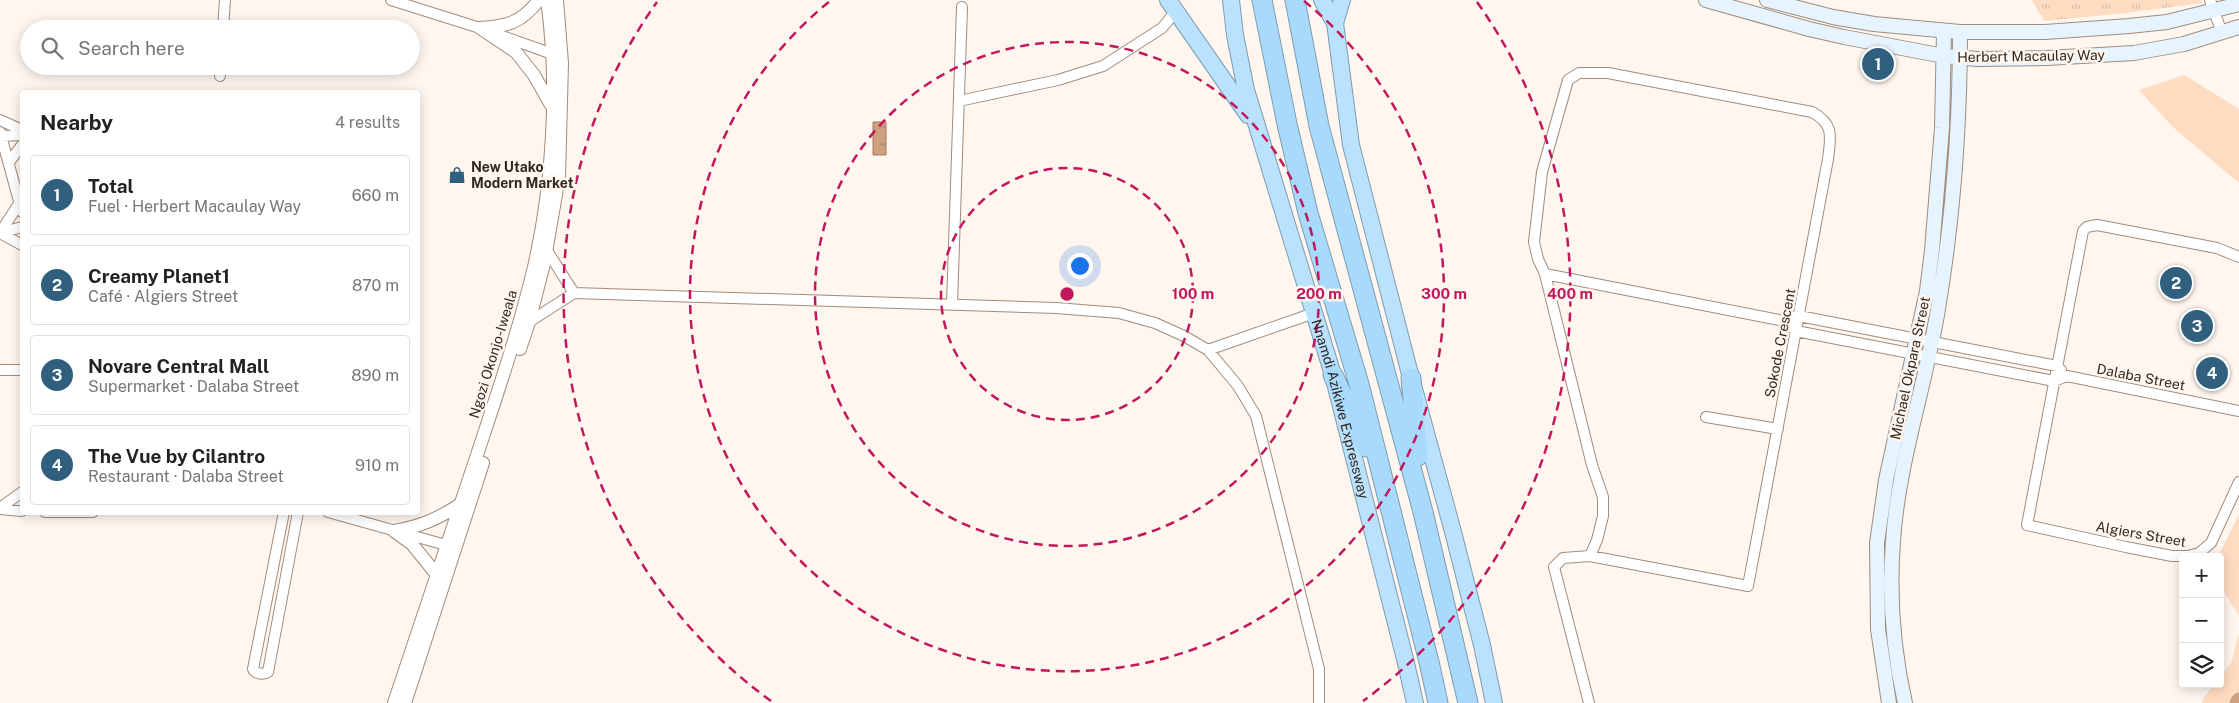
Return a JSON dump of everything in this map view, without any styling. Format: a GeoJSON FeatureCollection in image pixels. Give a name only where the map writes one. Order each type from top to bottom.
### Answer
{"type":"FeatureCollection","features":[{"type":"Feature","properties":{"kind":"highway","name":"Nnamdi Azikiwe Expressway"},"geometry":{"type":"LineString","coordinates":[[1230,0],[1238,57],[1262,144],[1333,375],[1404,654],[1414,703]]}},
{"type":"Feature","properties":{"kind":"highway","name":"Nnamdi Azikiwe Expressway"},"geometry":{"type":"LineString","coordinates":[[1262,0],[1308,213],[1359,384],[1438,703]]}},
{"type":"Feature","properties":{"kind":"highway"},"geometry":{"type":"LineString","coordinates":[[1295,0],[1319,126],[1423,512],[1458,650],[1468,703]]}},
{"type":"Feature","properties":{"kind":"highway"},"geometry":{"type":"LineString","coordinates":[[1322,0],[1335,23],[1351,145],[1482,645],[1494,703]]}},
{"type":"Feature","properties":{"kind":"highway"},"geometry":{"type":"LineString","coordinates":[[1335,23],[1342,0]]}},
{"type":"Feature","properties":{"kind":"highway"},"geometry":{"type":"LineString","coordinates":[[1173,3],[1244,108],[1262,144]]}},
{"type":"Feature","properties":{"kind":"highway"},"geometry":{"type":"LineString","coordinates":[[1333,375],[1386,492]]}},
{"type":"Feature","properties":{"kind":"highway"},"geometry":{"type":"LineString","coordinates":[[1411,378],[1423,512]]}},
{"type":"Feature","properties":{"kind":"main road","name":"Herbert Macaulay Way"},"geometry":{"type":"LineString","coordinates":[[1767,0],[1866,23],[1960,32],[2045,32],[2129,26],[2167,22],[2212,5],[2239,4]]}},
{"type":"Feature","properties":{"kind":"main road","name":"Herbert Macaulay Way"},"geometry":{"type":"LineString","coordinates":[[1712,1],[1809,29],[1944,56],[1960,57],[2047,58],[2134,53],[2184,44],[2239,27]]}},
{"type":"Feature","properties":{"kind":"main road","name":"Michael Okpara Street"},"geometry":{"type":"LineString","coordinates":[[1889,703],[1878,629],[1877,543],[1886,480],[1927,291],[1940,166],[1944,31]]}},
{"type":"Feature","properties":{"kind":"main road","name":"Michael Okpara Street"},"geometry":{"type":"LineString","coordinates":[[1905,703],[1893,627],[1893,540],[1906,458],[1932,342],[1954,198],[1960,32]]}},
{"type":"Feature","properties":{"kind":"street"},"geometry":{"type":"LineString","coordinates":[[224,20],[225,0]]}},
{"type":"Feature","properties":{"kind":"street"},"geometry":{"type":"LineString","coordinates":[[391,0],[480,28],[556,55]]}},
{"type":"Feature","properties":{"kind":"street"},"geometry":{"type":"LineString","coordinates":[[480,28],[504,26],[514,23],[529,12],[539,0]]}},
{"type":"Feature","properties":{"kind":"street","name":"Ngozi Okonjo-Iweala"},"geometry":{"type":"LineString","coordinates":[[394,703],[437,575],[452,547],[460,504],[515,339],[534,265],[546,193],[556,55],[547,0]]}},
{"type":"Feature","properties":{"kind":"street","name":"Ngozi Okonjo-Iweala"},"geometry":{"type":"LineString","coordinates":[[405,703],[452,547],[529,322],[546,249],[559,177],[556,55],[557,0]]}},
{"type":"Feature","properties":{"kind":"street"},"geometry":{"type":"LineString","coordinates":[[959,101],[1065,78],[1103,66],[1162,28],[1173,3]]}},
{"type":"Feature","properties":{"kind":"street"},"geometry":{"type":"LineString","coordinates":[[2212,5],[2222,32]]}},
{"type":"Feature","properties":{"kind":"street"},"geometry":{"type":"LineString","coordinates":[[952,304],[962,7]]}},
{"type":"Feature","properties":{"kind":"street"},"geometry":{"type":"LineString","coordinates":[[480,28],[516,52],[534,74],[552,106]]}},
{"type":"Feature","properties":{"kind":"street","name":"Sokode Crescent"},"geometry":{"type":"LineString","coordinates":[[1545,274],[1538,259],[1534,242],[1542,172],[1568,80],[1579,73],[1608,73],[1812,112],[1824,119],[1829,128],[1830,141],[1819,214],[1748,586],[1590,556]]}},
{"type":"Feature","properties":{"kind":"street"},"geometry":{"type":"LineString","coordinates":[[0,120],[20,129]]}},
{"type":"Feature","properties":{"kind":"street"},"geometry":{"type":"LineString","coordinates":[[20,135],[0,134],[20,203]]}},
{"type":"Feature","properties":{"kind":"street"},"geometry":{"type":"LineString","coordinates":[[9,162],[20,148]]}},
{"type":"Feature","properties":{"kind":"street"},"geometry":{"type":"LineString","coordinates":[[0,233],[20,208]]}},
{"type":"Feature","properties":{"kind":"street"},"geometry":{"type":"LineString","coordinates":[[2054,381],[2081,236],[2087,227],[2098,225],[2202,245],[2239,257]]}},
{"type":"Feature","properties":{"kind":"street"},"geometry":{"type":"LineString","coordinates":[[0,233],[20,228]]}},
{"type":"Feature","properties":{"kind":"street"},"geometry":{"type":"LineString","coordinates":[[0,233],[20,244]]}},
{"type":"Feature","properties":{"kind":"street"},"geometry":{"type":"LineString","coordinates":[[546,249],[574,293]]}},
{"type":"Feature","properties":{"kind":"street"},"geometry":{"type":"LineString","coordinates":[[1589,702],[1554,567],[1563,558],[1590,556],[1597,540],[1603,516],[1603,497],[1592,465],[1545,274],[1784,321],[1796,331],[1928,358],[2054,381],[2067,376],[2057,366],[1799,316],[1784,321]]}},
{"type":"Feature","properties":{"kind":"street"},"geometry":{"type":"LineString","coordinates":[[529,322],[574,293],[1056,308],[1119,313],[1155,323],[1184,336],[1208,350],[1238,386],[1256,416],[1319,669],[1319,703]]}},
{"type":"Feature","properties":{"kind":"street"},"geometry":{"type":"LineString","coordinates":[[1208,350],[1314,313]]}},
{"type":"Feature","properties":{"kind":"street"},"geometry":{"type":"LineString","coordinates":[[0,370],[20,372]]}},
{"type":"Feature","properties":{"kind":"street","name":"Dalaba Street"},"geometry":{"type":"LineString","coordinates":[[2067,376],[2239,411]]}},
{"type":"Feature","properties":{"kind":"street","name":"Algiers Street"},"geometry":{"type":"LineString","coordinates":[[2054,381],[2027,525],[2126,547],[2188,556],[2199,553],[2211,542],[2239,482]]}},
{"type":"Feature","properties":{"kind":"street"},"geometry":{"type":"LineString","coordinates":[[1706,417],[1778,429]]}},
{"type":"Feature","properties":{"kind":"street"},"geometry":{"type":"LineString","coordinates":[[0,509],[20,494]]}},
{"type":"Feature","properties":{"kind":"street"},"geometry":{"type":"LineString","coordinates":[[394,531],[417,527],[434,521],[460,504]]}},
{"type":"Feature","properties":{"kind":"street"},"geometry":{"type":"LineString","coordinates":[[0,509],[20,511]]}},
{"type":"Feature","properties":{"kind":"street"},"geometry":{"type":"LineString","coordinates":[[283,515],[253,669],[256,673],[263,674],[268,672],[297,515]]}},
{"type":"Feature","properties":{"kind":"street"},"geometry":{"type":"LineString","coordinates":[[338,515],[452,547]]}},
{"type":"Feature","properties":{"kind":"street"},"geometry":{"type":"LineString","coordinates":[[394,531],[412,544],[437,575]]}},
{"type":"Feature","properties":{"kind":"green space"},"geometry":{"type":"Polygon","coordinates":[[[2032,0],[2201,0],[2202,3],[2044,21],[2032,0]]]}},
{"type":"Feature","properties":{"kind":"green space"},"geometry":{"type":"Polygon","coordinates":[[[2184,75],[2239,109],[2239,183],[2174,128],[2139,90],[2184,75]]]}},
{"type":"Feature","properties":{"kind":"green space"},"geometry":{"type":"Polygon","coordinates":[[[2239,514],[2239,616],[2224,592],[2224,553],[2220,553],[2239,514]]]}},
{"type":"Feature","properties":{"kind":"green space"},"geometry":{"type":"Polygon","coordinates":[[[2239,635],[2239,703],[2202,703],[2211,688],[2224,688],[2224,672],[2231,663],[2239,635]]]}},
{"type":"Feature","properties":{"kind":"water"},"geometry":{"type":"Polygon","coordinates":[[[873,122],[886,122],[886,155],[873,155],[873,122]]]}},
{"type":"Feature","properties":{"kind":"place","name":"Total"},"geometry":{"type":"Point","coordinates":[1878,64]}},
{"type":"Feature","properties":{"kind":"place","name":"New Utako Modern Market"},"geometry":{"type":"Point","coordinates":[457,175]}},
{"type":"Feature","properties":{"kind":"place","name":"Creamy Planet1"},"geometry":{"type":"Point","coordinates":[2176,283]}},
{"type":"Feature","properties":{"kind":"place","name":"Novare Central Mall"},"geometry":{"type":"Point","coordinates":[2197,326]}},
{"type":"Feature","properties":{"kind":"place","name":"The Vue by Cilantro"},"geometry":{"type":"Point","coordinates":[2212,373]}}]}
